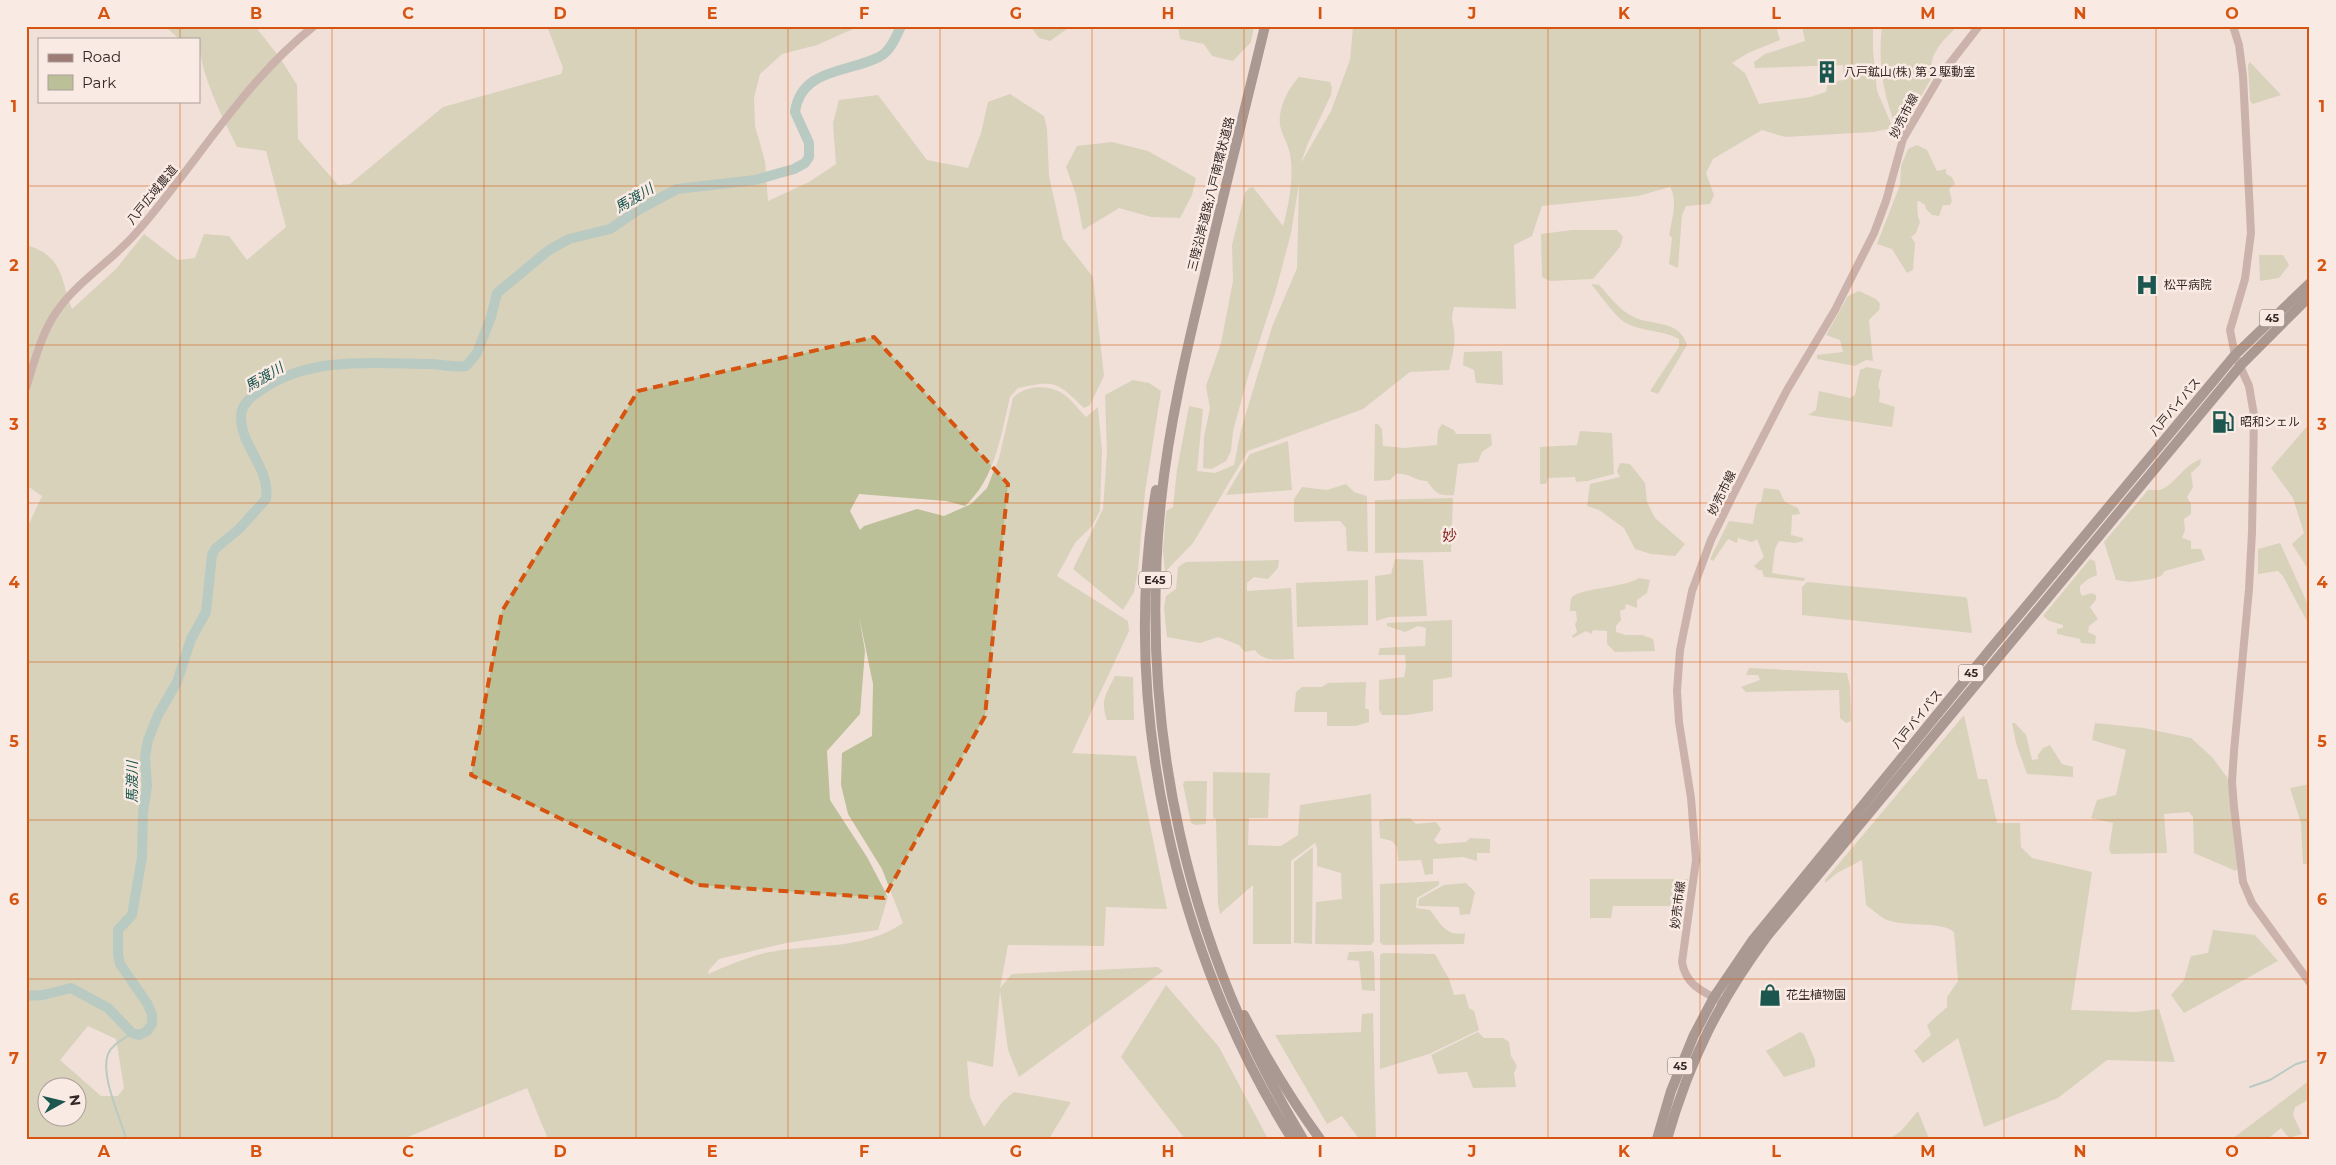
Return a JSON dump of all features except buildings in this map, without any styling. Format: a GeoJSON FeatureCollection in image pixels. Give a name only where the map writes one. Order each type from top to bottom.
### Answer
{"type":"FeatureCollection","features":[{"type":"Feature","properties":{"kind":"highway","name":"三陸沿岸道路;八戸南環状道路"},"geometry":{"type":"LineString","coordinates":[[1265,26],[1182,368],[1173,396],[1164,442],[1154,501],[1147,574],[1146,645],[1156,770],[1185,898],[1207,967],[1261,1086],[1292,1139]]}},
{"type":"Feature","properties":{"kind":"highway","name":"八戸バイパス"},"geometry":{"type":"LineString","coordinates":[[1657,1139],[1682,1062],[1752,941],[1999,638],[2235,354],[2310,283]]}},
{"type":"Feature","properties":{"kind":"highway","name":"八戸バイパス"},"geometry":{"type":"LineString","coordinates":[[1667,1139],[1689,1069],[1718,1000],[1803,892],[2241,365],[2310,296]]}},
{"type":"Feature","properties":{"kind":"highway","name":"三陸沿岸道路;八戸南環状道路"},"geometry":{"type":"LineString","coordinates":[[1182,368],[1161,500],[1155,582],[1160,711],[1170,794],[1190,881],[1211,949],[1254,1052],[1303,1139]]}},
{"type":"Feature","properties":{"kind":"highway"},"geometry":{"type":"LineString","coordinates":[[1211,949],[1262,1050],[1298,1109],[1320,1139]]}},
{"type":"Feature","properties":{"kind":"street","name":"八戸広域農道"},"geometry":{"type":"LineString","coordinates":[[26,388],[47,328],[64,301],[130,240],[258,80],[293,44],[314,26]]}},
{"type":"Feature","properties":{"kind":"street","name":"妙売市線"},"geometry":{"type":"LineString","coordinates":[[1718,1000],[1689,981],[1684,973],[1682,962],[1696,860],[1691,798],[1679,722],[1677,691],[1680,650],[1692,591],[1702,561],[1733,495],[1787,390],[1835,310],[1874,233],[1886,201],[1903,139],[1940,76],[1979,26]]}},
{"type":"Feature","properties":{"kind":"street"},"geometry":{"type":"LineString","coordinates":[[2233,26],[2239,45],[2243,76],[2251,233],[2245,278],[2230,330],[2235,354],[2241,365],[2253,401],[2254,452],[2249,589],[2232,782],[2234,807],[2244,882],[2252,903],[2310,983]]}},
{"type":"Feature","properties":{"kind":"highlighted area"},"geometry":{"type":"Polygon","coordinates":[[[874,337],[1008,484],[985,716],[884,898],[697,885],[471,775],[502,611],[638,391],[874,337]]]}},
{"type":"Feature","properties":{"kind":"green space"},"geometry":{"type":"Polygon","coordinates":[[[165,26],[255,26],[280,58],[297,85],[298,139],[338,185],[350,184],[443,107],[561,74],[563,68],[547,26],[856,26],[817,45],[782,54],[760,74],[754,98],[755,126],[765,161],[768,201],[809,182],[836,164],[833,123],[839,100],[878,95],[927,160],[968,168],[981,133],[988,102],[1010,94],[1044,116],[1047,129],[1049,176],[1063,239],[1093,277],[1104,376],[1090,405],[1084,408],[1067,392],[1054,385],[1040,384],[1018,388],[1010,397],[1000,441],[990,470],[975,495],[965,506],[946,501],[859,494],[850,511],[860,530],[864,526],[917,509],[944,516],[971,504],[987,488],[999,458],[1013,398],[1023,391],[1042,387],[1054,389],[1074,403],[1086,417],[1098,407],[1102,452],[1100,511],[1092,526],[1075,543],[1057,576],[1128,621],[1129,631],[1072,753],[1136,756],[1167,909],[1106,907],[1104,946],[1008,945],[1000,988],[1012,974],[1158,967],[1163,971],[1019,1077],[1008,1050],[1000,991],[993,1067],[967,1061],[970,1097],[984,1127],[1003,1101],[1014,1092],[1071,1102],[1049,1139],[548,1139],[527,1088],[403,1139],[26,1139],[26,530],[42,496],[26,485],[26,245],[48,255],[54,262],[59,270],[72,309],[116,269],[144,234],[178,260],[195,258],[204,234],[229,236],[247,260],[286,227],[266,151],[237,147],[207,80],[200,52],[200,38],[178,38],[165,26]],[[859,616],[865,651],[860,714],[827,751],[830,800],[867,857],[888,897],[878,930],[786,943],[719,959],[709,970],[708,974],[770,952],[839,945],[872,938],[903,923],[882,869],[848,814],[841,785],[842,753],[872,736],[873,684],[859,616]],[[88,1026],[60,1060],[80,1078],[38,1078],[38,1128],[88,1128],[88,1085],[101,1096],[118,1096],[124,1088],[116,1039],[88,1026]]]}},
{"type":"Feature","properties":{"kind":"green space"},"geometry":{"type":"Polygon","coordinates":[[[1030,26],[1071,26],[1050,41],[1039,38],[1030,26]]]}},
{"type":"Feature","properties":{"kind":"green space"},"geometry":{"type":"Polygon","coordinates":[[[1178,26],[1254,26],[1251,42],[1233,61],[1212,56],[1204,44],[1180,39],[1178,26]]]}},
{"type":"Feature","properties":{"kind":"green space"},"geometry":{"type":"Polygon","coordinates":[[[1371,26],[1776,26],[1780,40],[1748,53],[1732,63],[1745,73],[1759,104],[1810,97],[1826,92],[1828,82],[1844,80],[1843,65],[1755,68],[1754,62],[1765,54],[1805,41],[1802,26],[1873,26],[1877,91],[1893,128],[1873,132],[1785,137],[1762,130],[1713,159],[1706,173],[1714,195],[1710,204],[1686,206],[1682,215],[1678,268],[1669,264],[1672,238],[1669,235],[1674,204],[1670,187],[1638,196],[1542,206],[1532,236],[1514,245],[1516,309],[1454,307],[1452,319],[1454,345],[1449,370],[1410,372],[1363,409],[1248,451],[1193,543],[1165,572],[1163,551],[1166,511],[1173,507],[1177,470],[1189,406],[1203,409],[1197,471],[1215,473],[1234,465],[1241,430],[1272,327],[1297,268],[1299,183],[1291,233],[1276,290],[1249,373],[1233,431],[1231,451],[1226,461],[1212,469],[1203,468],[1204,437],[1210,408],[1206,386],[1221,343],[1233,281],[1232,245],[1245,193],[1249,188],[1253,187],[1283,226],[1291,181],[1290,154],[1280,125],[1285,99],[1299,77],[1330,82],[1332,88],[1331,95],[1308,143],[1301,163],[1331,111],[1350,60],[1353,27],[1370,29],[1371,26]]]}},
{"type":"Feature","properties":{"kind":"green space"},"geometry":{"type":"Polygon","coordinates":[[[1882,26],[1958,26],[1934,55],[1931,69],[1932,77],[1905,124],[1894,122],[1887,98],[1882,75],[1880,51],[1882,26]]]}},
{"type":"Feature","properties":{"kind":"green space"},"geometry":{"type":"Polygon","coordinates":[[[2250,62],[2281,95],[2253,104],[2250,101],[2248,65],[2250,62]]]}},
{"type":"Feature","properties":{"kind":"green space"},"geometry":{"type":"Polygon","coordinates":[[[1112,142],[1148,151],[1196,178],[1192,195],[1180,218],[1151,217],[1119,208],[1083,230],[1076,195],[1066,167],[1077,146],[1112,142]]]}},
{"type":"Feature","properties":{"kind":"green space"},"geometry":{"type":"Polygon","coordinates":[[[1917,145],[1927,150],[1937,171],[1946,169],[1946,174],[1952,177],[1955,184],[1949,189],[1952,201],[1950,205],[1943,205],[1939,216],[1932,215],[1925,205],[1919,201],[1917,202],[1920,222],[1916,233],[1911,237],[1915,243],[1913,270],[1907,273],[1892,249],[1877,244],[1900,185],[1901,166],[1908,149],[1917,145]]]}},
{"type":"Feature","properties":{"kind":"green space"},"geometry":{"type":"Polygon","coordinates":[[[1572,230],[1617,230],[1623,237],[1620,247],[1593,279],[1550,281],[1542,277],[1541,234],[1572,230]]]}},
{"type":"Feature","properties":{"kind":"green space"},"geometry":{"type":"Polygon","coordinates":[[[2259,255],[2283,255],[2289,265],[2279,278],[2260,281],[2259,255]]]}},
{"type":"Feature","properties":{"kind":"green space"},"geometry":{"type":"Polygon","coordinates":[[[1591,284],[1599,285],[1617,305],[1630,315],[1638,319],[1671,327],[1683,336],[1687,345],[1658,394],[1650,391],[1679,347],[1679,339],[1626,323],[1612,311],[1591,284]]]}},
{"type":"Feature","properties":{"kind":"green space"},"geometry":{"type":"Polygon","coordinates":[[[1859,291],[1876,299],[1880,304],[1879,310],[1869,320],[1873,361],[1866,360],[1855,366],[1817,359],[1817,355],[1843,352],[1840,340],[1826,335],[1848,296],[1859,291]]]}},
{"type":"Feature","properties":{"kind":"green space"},"geometry":{"type":"Polygon","coordinates":[[[1502,351],[1503,385],[1476,383],[1474,370],[1463,365],[1464,352],[1502,351]]]}},
{"type":"Feature","properties":{"kind":"green space"},"geometry":{"type":"Polygon","coordinates":[[[1867,367],[1882,370],[1878,386],[1880,391],[1879,402],[1895,407],[1892,427],[1808,415],[1816,410],[1819,391],[1850,398],[1855,395],[1860,370],[1867,367]]]}},
{"type":"Feature","properties":{"kind":"green space"},"geometry":{"type":"Polygon","coordinates":[[[1133,380],[1149,383],[1161,391],[1145,492],[1138,570],[1134,592],[1123,610],[1073,569],[1103,509],[1107,451],[1105,395],[1133,380]]]}},
{"type":"Feature","properties":{"kind":"green space"},"geometry":{"type":"Polygon","coordinates":[[[2310,423],[2310,572],[2292,544],[2304,533],[2293,498],[2271,468],[2310,423]]]}},
{"type":"Feature","properties":{"kind":"green space"},"geometry":{"type":"Polygon","coordinates":[[[1375,424],[1378,424],[1382,429],[1383,446],[1404,448],[1437,445],[1438,430],[1442,424],[1454,430],[1456,434],[1491,434],[1492,445],[1482,452],[1478,462],[1458,464],[1454,495],[1445,495],[1438,493],[1427,481],[1404,474],[1396,474],[1390,480],[1374,481],[1375,424]]]}},
{"type":"Feature","properties":{"kind":"green space"},"geometry":{"type":"Polygon","coordinates":[[[1580,431],[1612,433],[1614,474],[1576,482],[1575,477],[1548,478],[1546,484],[1540,484],[1540,447],[1577,445],[1580,431]]]}},
{"type":"Feature","properties":{"kind":"green space"},"geometry":{"type":"Polygon","coordinates":[[[1288,441],[1292,490],[1226,495],[1250,454],[1288,441]]]}},
{"type":"Feature","properties":{"kind":"green space"},"geometry":{"type":"Polygon","coordinates":[[[2201,459],[2200,465],[2191,473],[2193,487],[2187,497],[2191,504],[2191,514],[2184,519],[2185,530],[2182,538],[2191,541],[2191,549],[2201,549],[2205,560],[2165,571],[2161,576],[2152,579],[2130,582],[2116,580],[2104,542],[2148,490],[2165,488],[2189,466],[2201,459]]]}},
{"type":"Feature","properties":{"kind":"green space"},"geometry":{"type":"Polygon","coordinates":[[[1620,463],[1630,464],[1645,483],[1647,502],[1655,518],[1685,544],[1675,556],[1651,554],[1635,549],[1624,528],[1599,510],[1587,506],[1590,484],[1620,477],[1617,471],[1620,463]]]}},
{"type":"Feature","properties":{"kind":"green space"},"geometry":{"type":"Polygon","coordinates":[[[1346,484],[1354,492],[1367,496],[1368,552],[1347,551],[1346,528],[1340,521],[1294,522],[1294,499],[1302,487],[1327,490],[1346,484]]]}},
{"type":"Feature","properties":{"kind":"green space"},"geometry":{"type":"Polygon","coordinates":[[[1764,488],[1779,490],[1785,502],[1798,508],[1800,514],[1792,515],[1791,535],[1803,538],[1803,541],[1795,543],[1779,541],[1775,549],[1772,573],[1805,578],[1804,581],[1764,577],[1762,570],[1758,570],[1754,566],[1764,557],[1757,539],[1752,542],[1738,538],[1737,543],[1728,539],[1713,561],[1710,559],[1729,521],[1753,524],[1756,505],[1761,502],[1764,488]]]}},
{"type":"Feature","properties":{"kind":"green space"},"geometry":{"type":"Polygon","coordinates":[[[1453,498],[1451,552],[1375,553],[1375,500],[1453,498]]]}},
{"type":"Feature","properties":{"kind":"green space"},"geometry":{"type":"Polygon","coordinates":[[[2280,543],[2310,609],[2310,627],[2283,576],[2278,571],[2258,574],[2258,549],[2280,543]]]}},
{"type":"Feature","properties":{"kind":"green space"},"geometry":{"type":"Polygon","coordinates":[[[1395,559],[1423,560],[1427,616],[1389,617],[1376,621],[1375,576],[1391,574],[1395,559]]]}},
{"type":"Feature","properties":{"kind":"green space"},"geometry":{"type":"Polygon","coordinates":[[[2090,559],[2095,561],[2097,575],[2088,579],[2080,586],[2080,592],[2082,596],[2091,593],[2096,595],[2096,600],[2090,607],[2098,619],[2089,626],[2088,632],[2096,636],[2095,644],[2081,643],[2080,639],[2057,634],[2057,629],[2063,628],[2063,625],[2049,621],[2043,616],[2090,559]]]}},
{"type":"Feature","properties":{"kind":"green space"},"geometry":{"type":"Polygon","coordinates":[[[1279,560],[1278,568],[1268,579],[1254,577],[1247,583],[1247,591],[1291,588],[1294,659],[1268,659],[1255,650],[1245,652],[1239,645],[1218,637],[1200,643],[1167,637],[1164,608],[1166,596],[1176,589],[1178,567],[1186,562],[1279,560]]]}},
{"type":"Feature","properties":{"kind":"green space"},"geometry":{"type":"Polygon","coordinates":[[[1639,578],[1650,580],[1647,593],[1637,600],[1637,608],[1626,604],[1625,609],[1620,611],[1621,620],[1616,626],[1616,632],[1626,635],[1642,635],[1653,639],[1655,651],[1615,652],[1607,644],[1607,631],[1593,630],[1591,634],[1586,631],[1573,638],[1572,636],[1577,632],[1575,624],[1577,621],[1576,611],[1570,611],[1571,599],[1574,595],[1623,584],[1639,578]]]}},
{"type":"Feature","properties":{"kind":"green space"},"geometry":{"type":"Polygon","coordinates":[[[1368,580],[1368,625],[1297,627],[1296,583],[1368,580]]]}},
{"type":"Feature","properties":{"kind":"green space"},"geometry":{"type":"Polygon","coordinates":[[[1807,582],[1964,597],[1967,598],[1972,633],[1802,615],[1802,587],[1807,582]]]}},
{"type":"Feature","properties":{"kind":"green space"},"geometry":{"type":"Polygon","coordinates":[[[1452,620],[1452,677],[1433,680],[1433,711],[1407,715],[1382,715],[1379,710],[1379,680],[1404,677],[1406,667],[1405,655],[1378,655],[1380,648],[1425,646],[1426,628],[1418,626],[1405,632],[1387,626],[1387,623],[1452,620]]]}},
{"type":"Feature","properties":{"kind":"green space"},"geometry":{"type":"Polygon","coordinates":[[[1749,668],[1847,673],[1850,687],[1851,721],[1846,723],[1840,718],[1839,690],[1746,692],[1741,687],[1760,680],[1758,675],[1746,675],[1749,668]]]}},
{"type":"Feature","properties":{"kind":"green space"},"geometry":{"type":"Polygon","coordinates":[[[1115,676],[1133,677],[1134,720],[1107,720],[1104,702],[1115,676]]]}},
{"type":"Feature","properties":{"kind":"green space"},"geometry":{"type":"Polygon","coordinates":[[[1366,682],[1365,708],[1369,710],[1369,722],[1356,726],[1327,726],[1327,712],[1294,712],[1296,692],[1302,687],[1322,687],[1328,683],[1366,682]]]}},
{"type":"Feature","properties":{"kind":"green space"},"geometry":{"type":"Polygon","coordinates":[[[1964,715],[1978,779],[1987,779],[1997,823],[2020,823],[2021,847],[2032,858],[2092,872],[2071,1010],[2136,1012],[2159,1009],[2175,1062],[2107,1060],[2058,1098],[1984,1127],[1958,1038],[1923,1063],[1914,1051],[1931,1035],[1927,1025],[1947,1007],[1947,997],[1958,981],[1954,932],[1939,926],[1893,922],[1883,918],[1866,905],[1862,860],[1837,873],[1825,883],[1825,880],[1964,715]]]}},
{"type":"Feature","properties":{"kind":"green space"},"geometry":{"type":"Polygon","coordinates":[[[2012,723],[2015,723],[2026,735],[2032,760],[2038,759],[2038,755],[2043,748],[2050,745],[2062,764],[2073,767],[2073,777],[2027,774],[2016,743],[2012,723]]]}},
{"type":"Feature","properties":{"kind":"green space"},"geometry":{"type":"Polygon","coordinates":[[[2095,723],[2144,728],[2191,738],[2212,757],[2229,780],[2238,867],[2236,871],[2194,853],[2193,817],[2189,812],[2164,814],[2167,853],[2111,854],[2109,849],[2113,823],[2091,818],[2097,800],[2116,795],[2126,750],[2092,740],[2095,723]]]}},
{"type":"Feature","properties":{"kind":"green space"},"geometry":{"type":"Polygon","coordinates":[[[1213,772],[1270,773],[1268,818],[1249,818],[1248,845],[1281,846],[1298,835],[1300,805],[1371,794],[1374,941],[1371,945],[1315,944],[1316,902],[1342,899],[1341,873],[1317,866],[1317,848],[1315,843],[1291,861],[1291,944],[1253,944],[1253,885],[1220,914],[1218,904],[1216,819],[1213,818],[1213,772]]]}},
{"type":"Feature","properties":{"kind":"green space"},"geometry":{"type":"Polygon","coordinates":[[[1185,781],[1207,781],[1206,824],[1195,825],[1191,823],[1183,784],[1185,781]]]}},
{"type":"Feature","properties":{"kind":"green space"},"geometry":{"type":"Polygon","coordinates":[[[2310,784],[2310,864],[2303,864],[2301,823],[2290,788],[2310,784]]]}},
{"type":"Feature","properties":{"kind":"green space"},"geometry":{"type":"Polygon","coordinates":[[[1410,818],[1416,824],[1436,822],[1441,829],[1434,840],[1438,844],[1466,842],[1470,838],[1490,839],[1490,853],[1477,853],[1477,861],[1463,857],[1433,859],[1433,874],[1425,875],[1421,860],[1398,861],[1397,847],[1392,841],[1380,838],[1379,821],[1410,818]]]}},
{"type":"Feature","properties":{"kind":"green space"},"geometry":{"type":"Polygon","coordinates":[[[1313,847],[1312,944],[1294,943],[1294,862],[1313,847]]]}},
{"type":"Feature","properties":{"kind":"green space"},"geometry":{"type":"Polygon","coordinates":[[[1590,879],[1688,879],[1683,906],[1613,906],[1611,918],[1590,918],[1590,879]]]}},
{"type":"Feature","properties":{"kind":"green space"},"geometry":{"type":"Polygon","coordinates":[[[1439,881],[1439,885],[1417,898],[1416,908],[1430,910],[1440,924],[1448,931],[1458,934],[1465,933],[1464,944],[1383,945],[1380,942],[1380,884],[1439,881]]]}},
{"type":"Feature","properties":{"kind":"green space"},"geometry":{"type":"Polygon","coordinates":[[[1466,883],[1475,892],[1470,914],[1460,915],[1459,907],[1418,906],[1419,899],[1444,885],[1466,883]]]}},
{"type":"Feature","properties":{"kind":"green space"},"geometry":{"type":"Polygon","coordinates":[[[2213,930],[2255,935],[2278,961],[2184,1013],[2171,995],[2184,980],[2191,956],[2208,953],[2213,930]]]}},
{"type":"Feature","properties":{"kind":"green space"},"geometry":{"type":"Polygon","coordinates":[[[1372,951],[1374,953],[1375,991],[1362,990],[1359,961],[1347,960],[1349,952],[1372,951]]]}},
{"type":"Feature","properties":{"kind":"green space"},"geometry":{"type":"Polygon","coordinates":[[[1383,953],[1435,954],[1449,979],[1454,995],[1465,994],[1469,1008],[1474,1011],[1479,1030],[1429,1054],[1380,1069],[1380,955],[1383,953]]]}},
{"type":"Feature","properties":{"kind":"green space"},"geometry":{"type":"Polygon","coordinates":[[[1166,985],[1219,1047],[1268,1139],[1185,1139],[1121,1057],[1166,985]]]}},
{"type":"Feature","properties":{"kind":"green space"},"geometry":{"type":"Polygon","coordinates":[[[1373,1013],[1376,1139],[1359,1139],[1342,1116],[1327,1124],[1275,1035],[1361,1032],[1362,1014],[1373,1013]]]}},
{"type":"Feature","properties":{"kind":"green space"},"geometry":{"type":"Polygon","coordinates":[[[1478,1032],[1484,1038],[1503,1038],[1509,1042],[1511,1056],[1517,1066],[1514,1073],[1516,1087],[1473,1088],[1467,1072],[1438,1074],[1431,1055],[1478,1032]]]}},
{"type":"Feature","properties":{"kind":"green space"},"geometry":{"type":"Polygon","coordinates":[[[1800,1032],[1804,1034],[1815,1060],[1815,1067],[1784,1077],[1766,1051],[1800,1032]]]}},
{"type":"Feature","properties":{"kind":"green space"},"geometry":{"type":"Polygon","coordinates":[[[2310,1080],[2310,1099],[2295,1107],[2293,1115],[2302,1134],[2289,1138],[2281,1128],[2268,1139],[2232,1139],[2310,1080]]]}},
{"type":"Feature","properties":{"kind":"green space"},"geometry":{"type":"Polygon","coordinates":[[[1918,1111],[1929,1139],[1889,1139],[1901,1131],[1918,1111]]]}},
{"type":"Feature","properties":{"kind":"waterway","name":"馬渡川"},"geometry":{"type":"LineString","coordinates":[[26,996],[43,995],[71,988],[108,1008],[132,1033],[139,1035],[147,1031],[152,1024],[152,1014],[147,1003],[120,964],[118,930],[132,915],[142,857],[143,812],[147,786],[145,757],[148,740],[158,715],[177,682],[191,639],[206,612],[212,555],[215,549],[239,529],[266,499],[264,478],[242,428],[241,412],[248,401],[261,390],[280,379],[300,371],[321,367],[363,363],[466,366],[477,353],[491,317],[497,293],[549,250],[569,239],[610,229],[638,210],[677,189],[755,180],[794,169],[805,163],[809,157],[809,143],[795,112],[799,98],[806,87],[816,79],[828,74],[883,55],[892,44],[901,26]]}},
{"type":"Feature","properties":{"kind":"waterway"},"geometry":{"type":"LineString","coordinates":[[126,1139],[112,1096],[106,1063],[112,1047],[132,1033]]}},
{"type":"Feature","properties":{"kind":"waterway"},"geometry":{"type":"LineString","coordinates":[[2250,1087],[2270,1080],[2296,1064],[2310,1060]]}},
{"type":"Feature","properties":{"kind":"place","name":"八戸鉱山(株) 第２駆動室"},"geometry":{"type":"Point","coordinates":[1827,72]}},
{"type":"Feature","properties":{"kind":"place","name":"松平病院"},"geometry":{"type":"Point","coordinates":[2147,285]}},
{"type":"Feature","properties":{"kind":"place","name":"昭和シェル"},"geometry":{"type":"Point","coordinates":[2223,422]}},
{"type":"Feature","properties":{"kind":"place","name":"花生植物園"},"geometry":{"type":"Point","coordinates":[1770,995]}},
{"type":"Feature","properties":{"kind":"district","name":"妙"},"geometry":{"type":"Point","coordinates":[1450,536]}}]}
